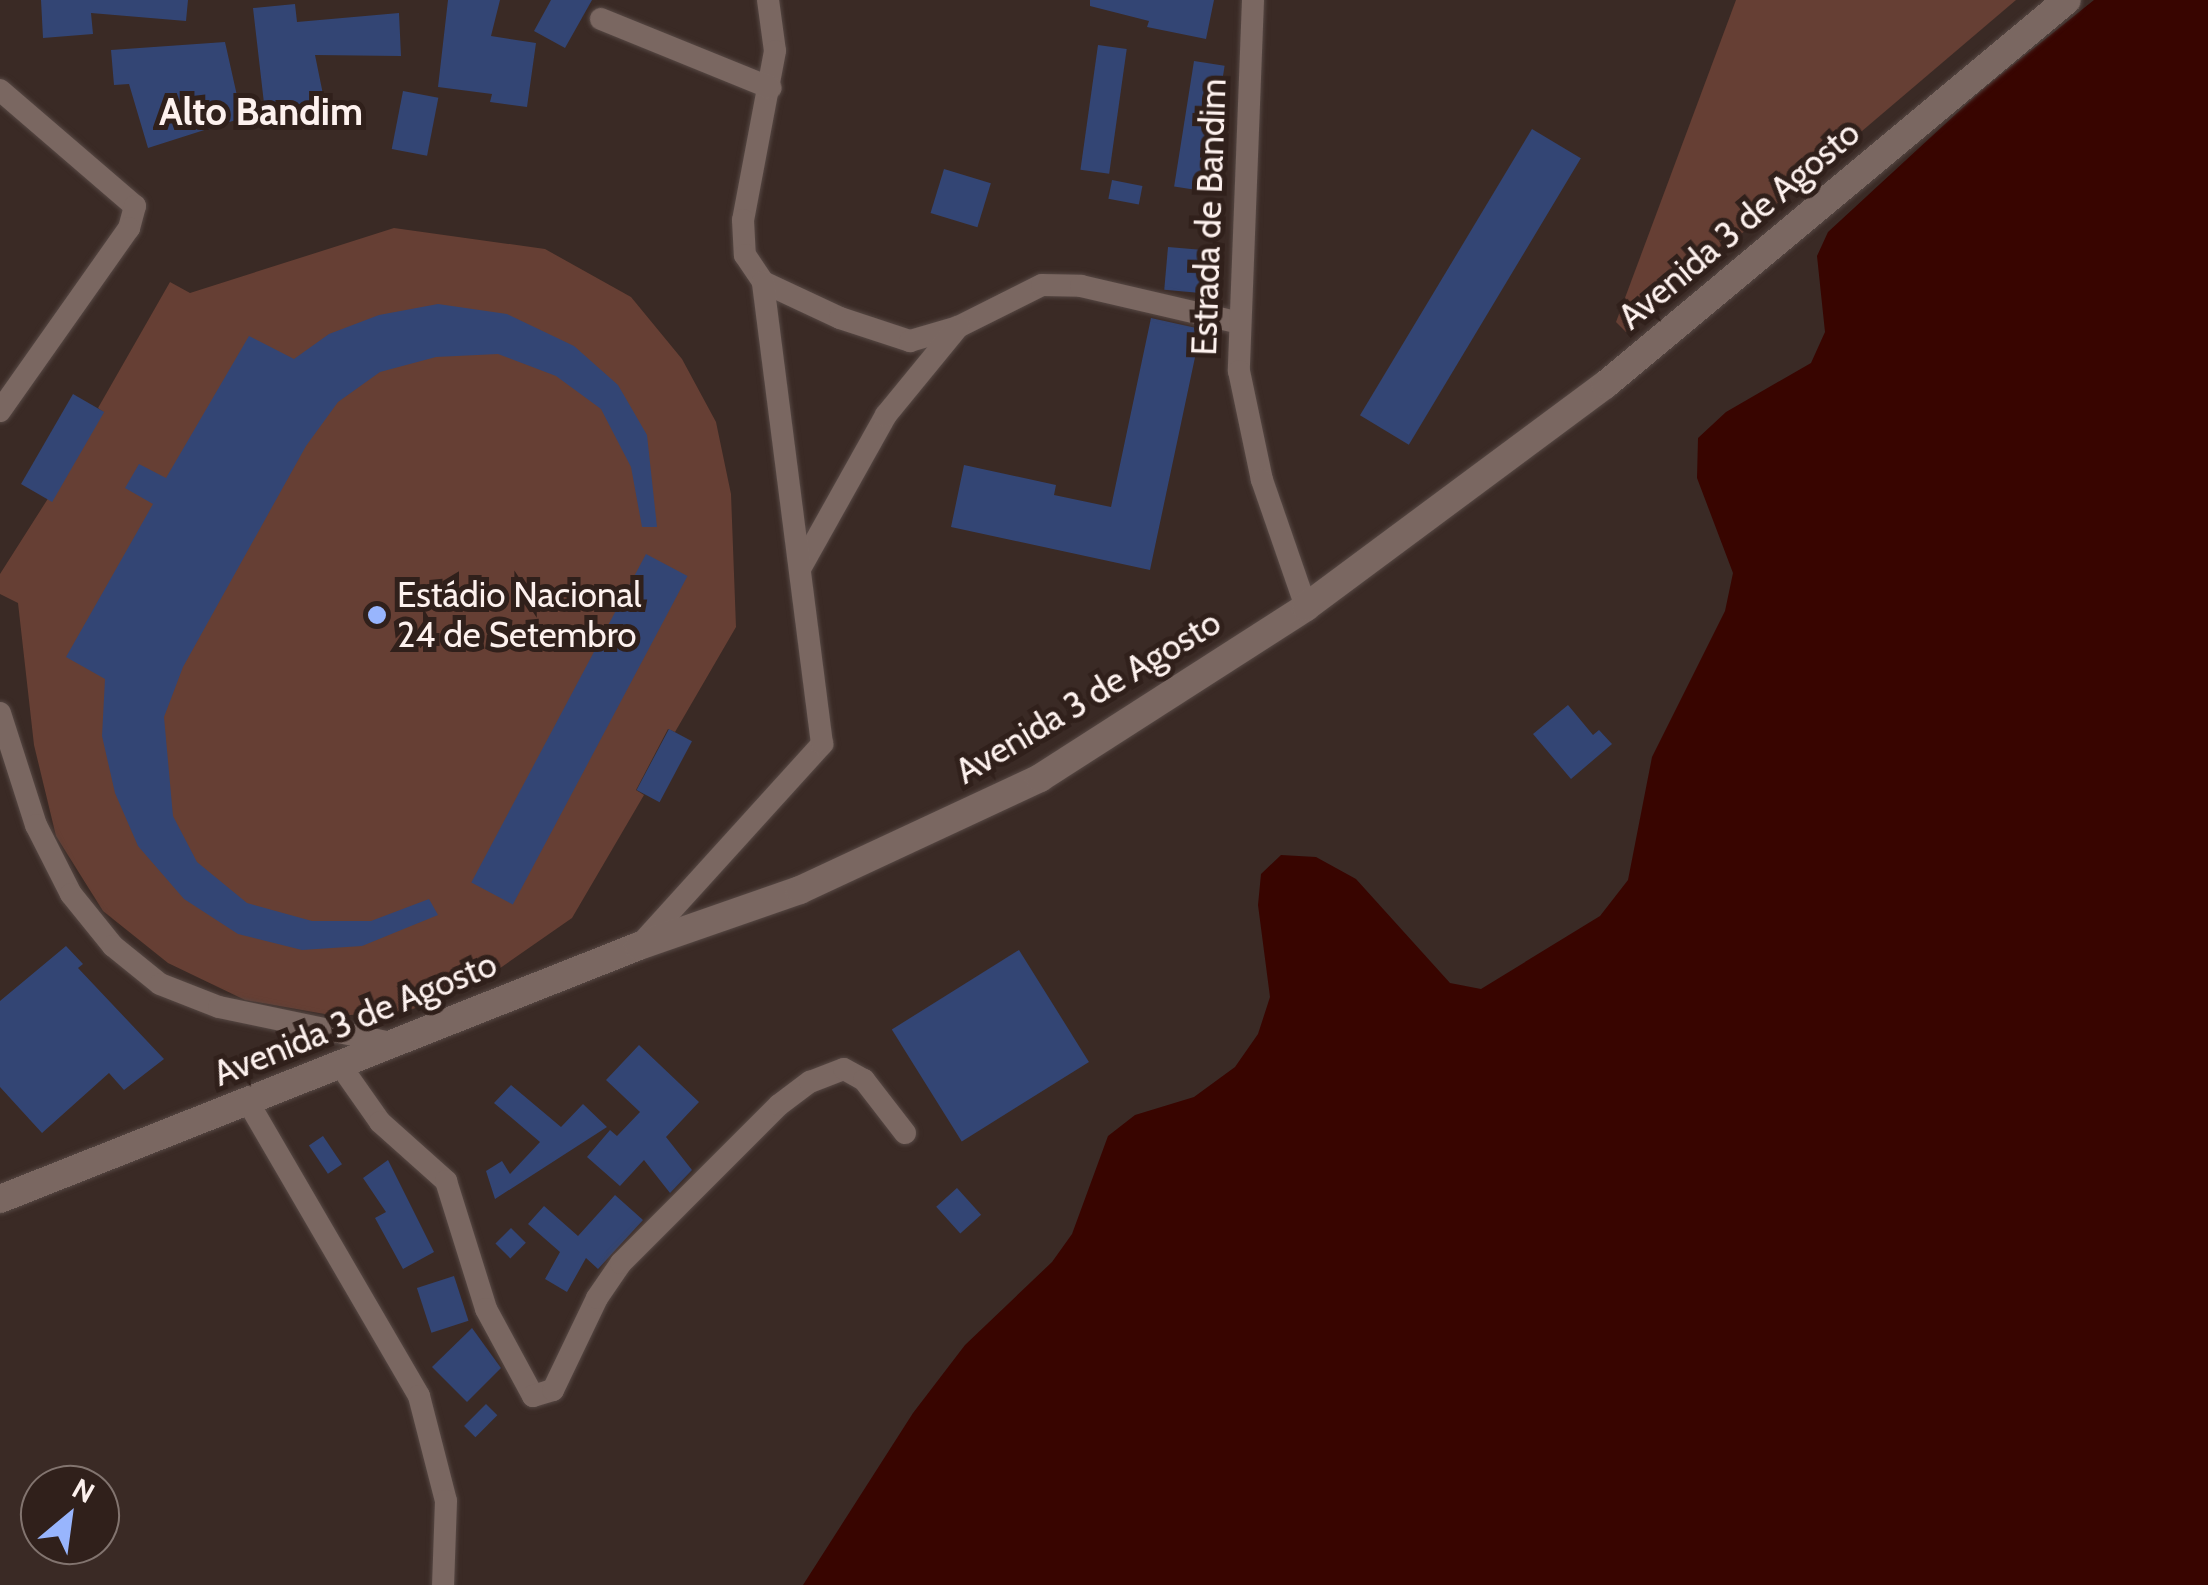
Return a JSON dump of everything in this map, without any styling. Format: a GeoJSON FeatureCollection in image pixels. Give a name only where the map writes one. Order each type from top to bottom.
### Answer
{"type":"FeatureCollection","features":[{"type":"Feature","properties":{"kind":"street"},"geometry":{"type":"LineString","coordinates":[[639,946],[822,744],[763,282],[745,256],[743,220],[775,51],[768,0]]}},
{"type":"Feature","properties":{"kind":"street","name":"Estrada de Bandim"},"geometry":{"type":"LineString","coordinates":[[1252,0],[1236,322],[1239,371],[1262,480],[1306,607]]}},
{"type":"Feature","properties":{"kind":"street","name":"Avenida 3 de Agosto"},"geometry":{"type":"LineString","coordinates":[[0,1199],[639,946],[800,890],[979,810],[1306,607],[1604,385],[2067,0]]}},
{"type":"Feature","properties":{"kind":"street"},"geometry":{"type":"LineString","coordinates":[[601,20],[771,88]]}},
{"type":"Feature","properties":{"kind":"street"},"geometry":{"type":"LineString","coordinates":[[0,90],[135,206],[129,228],[0,411]]}},
{"type":"Feature","properties":{"kind":"street"},"geometry":{"type":"LineString","coordinates":[[763,282],[840,318],[910,340],[958,327],[1042,285],[1082,286],[1236,322]]}},
{"type":"Feature","properties":{"kind":"street"},"geometry":{"type":"LineString","coordinates":[[800,567],[886,415],[958,327]]}},
{"type":"Feature","properties":{"kind":"street"},"geometry":{"type":"LineString","coordinates":[[0,713],[36,825],[72,894],[113,946],[160,984],[219,1007],[392,1043]]}},
{"type":"Feature","properties":{"kind":"street"},"geometry":{"type":"LineString","coordinates":[[340,1064],[380,1122],[446,1181],[486,1308],[534,1396],[553,1390],[597,1298],[622,1264],[779,1104],[810,1082],[844,1069],[864,1080],[905,1133]]}},
{"type":"Feature","properties":{"kind":"street"},"geometry":{"type":"LineString","coordinates":[[248,1102],[418,1396],[446,1501],[444,1585]]}},
{"type":"Feature","properties":{"kind":"shaded area"},"geometry":{"type":"Polygon","coordinates":[[[1736,0],[2016,0],[1626,332],[1616,322],[1736,0]]]}},
{"type":"Feature","properties":{"kind":"shaded area"},"geometry":{"type":"Polygon","coordinates":[[[2094,0],[2208,0],[2208,1585],[803,1585],[913,1413],[965,1345],[1052,1262],[1072,1234],[1108,1136],[1135,1115],[1194,1097],[1235,1067],[1258,1034],[1270,997],[1258,905],[1261,874],[1281,855],[1316,857],[1356,879],[1450,983],[1481,989],[1600,916],[1628,880],[1652,757],[1725,611],[1733,573],[1697,478],[1698,438],[1726,412],[1811,363],[1825,332],[1817,256],[1828,232],[1983,89],[2094,0]]]}},
{"type":"Feature","properties":{"kind":"shaded area","name":"Estádio Nacional 24 de Setembro"},"geometry":{"type":"Polygon","coordinates":[[[394,228],[545,249],[631,297],[682,359],[716,422],[731,494],[736,627],[675,732],[668,729],[636,790],[644,795],[572,918],[483,980],[408,1011],[336,1016],[245,1000],[168,963],[103,911],[56,836],[34,745],[18,603],[0,594],[0,574],[103,412],[98,408],[170,282],[190,293],[394,228]]]}},
{"type":"Feature","properties":{"kind":"building"},"geometry":{"type":"Polygon","coordinates":[[[41,0],[188,0],[186,21],[91,13],[93,34],[43,38],[41,0]]]}},
{"type":"Feature","properties":{"kind":"building"},"geometry":{"type":"Polygon","coordinates":[[[448,0],[500,0],[491,36],[536,43],[527,107],[490,102],[492,94],[438,87],[448,0]]]}},
{"type":"Feature","properties":{"kind":"building"},"geometry":{"type":"Polygon","coordinates":[[[551,0],[592,0],[565,48],[534,31],[551,0]]]}},
{"type":"Feature","properties":{"kind":"building"},"geometry":{"type":"Polygon","coordinates":[[[1090,0],[1214,0],[1206,39],[1147,27],[1149,21],[1090,6],[1090,0]]]}},
{"type":"Feature","properties":{"kind":"building"},"geometry":{"type":"Polygon","coordinates":[[[295,4],[297,22],[399,13],[401,56],[315,55],[327,114],[291,121],[289,107],[265,112],[253,8],[295,4]]]}},
{"type":"Feature","properties":{"kind":"building"},"geometry":{"type":"Polygon","coordinates":[[[225,42],[242,118],[148,148],[129,84],[114,85],[111,50],[225,42]]]}},
{"type":"Feature","properties":{"kind":"building"},"geometry":{"type":"Polygon","coordinates":[[[1098,45],[1127,49],[1109,174],[1080,170],[1098,45]]]}},
{"type":"Feature","properties":{"kind":"building"},"geometry":{"type":"Polygon","coordinates":[[[1194,61],[1225,66],[1205,191],[1174,186],[1194,61]]]}},
{"type":"Feature","properties":{"kind":"building"},"geometry":{"type":"Polygon","coordinates":[[[403,91],[438,98],[427,156],[392,149],[403,91]]]}},
{"type":"Feature","properties":{"kind":"building"},"geometry":{"type":"Polygon","coordinates":[[[1532,129],[1581,158],[1409,445],[1360,415],[1532,129]]]}},
{"type":"Feature","properties":{"kind":"building"},"geometry":{"type":"Polygon","coordinates":[[[944,169],[991,183],[977,227],[931,213],[944,169]]]}},
{"type":"Feature","properties":{"kind":"building"},"geometry":{"type":"Polygon","coordinates":[[[1112,180],[1142,186],[1139,205],[1108,199],[1112,180]]]}},
{"type":"Feature","properties":{"kind":"building"},"geometry":{"type":"Polygon","coordinates":[[[1168,247],[1221,252],[1217,294],[1164,290],[1168,247]]]}},
{"type":"Feature","properties":{"kind":"building"},"geometry":{"type":"Polygon","coordinates":[[[438,304],[507,314],[574,346],[618,385],[647,435],[657,527],[642,527],[631,467],[601,409],[556,376],[498,354],[436,357],[380,372],[338,402],[306,446],[183,667],[164,717],[173,816],[197,862],[247,903],[312,921],[371,921],[429,899],[438,915],[362,946],[302,950],[238,934],[184,899],[138,846],[115,793],[102,736],[105,679],[66,657],[153,504],[125,488],[139,464],[166,478],[249,336],[294,359],[329,334],[379,315],[438,304]]]}},
{"type":"Feature","properties":{"kind":"building"},"geometry":{"type":"Polygon","coordinates":[[[1151,318],[1201,329],[1150,570],[951,527],[964,465],[1056,485],[1054,495],[1111,507],[1151,318]]]}},
{"type":"Feature","properties":{"kind":"building"},"geometry":{"type":"Polygon","coordinates":[[[73,394],[104,412],[52,502],[21,484],[73,394]]]}},
{"type":"Feature","properties":{"kind":"building"},"geometry":{"type":"Polygon","coordinates":[[[646,554],[687,576],[513,905],[471,882],[646,554]]]}},
{"type":"Feature","properties":{"kind":"building"},"geometry":{"type":"Polygon","coordinates":[[[1568,705],[1593,735],[1599,730],[1612,744],[1571,779],[1533,734],[1568,705]]]}},
{"type":"Feature","properties":{"kind":"building"},"geometry":{"type":"Polygon","coordinates":[[[669,729],[692,741],[660,802],[637,790],[669,729]]]}},
{"type":"Feature","properties":{"kind":"building"},"geometry":{"type":"Polygon","coordinates":[[[66,946],[83,964],[78,968],[164,1059],[124,1090],[109,1073],[42,1133],[0,1087],[0,1001],[66,946]]]}},
{"type":"Feature","properties":{"kind":"building"},"geometry":{"type":"Polygon","coordinates":[[[1019,950],[1089,1062],[962,1141],[892,1029],[1019,950]]]}},
{"type":"Feature","properties":{"kind":"building"},"geometry":{"type":"Polygon","coordinates":[[[639,1045],[699,1102],[666,1137],[692,1170],[670,1193],[644,1160],[620,1186],[587,1157],[610,1130],[617,1136],[640,1112],[606,1080],[639,1045]]]}},
{"type":"Feature","properties":{"kind":"building"},"geometry":{"type":"Polygon","coordinates":[[[511,1085],[561,1127],[583,1104],[607,1127],[495,1199],[486,1171],[502,1161],[510,1174],[540,1142],[494,1103],[511,1085]]]}},
{"type":"Feature","properties":{"kind":"building"},"geometry":{"type":"Polygon","coordinates":[[[323,1136],[342,1164],[328,1174],[309,1146],[323,1136]]]}},
{"type":"Feature","properties":{"kind":"building"},"geometry":{"type":"Polygon","coordinates":[[[388,1160],[434,1252],[403,1269],[375,1218],[386,1212],[363,1178],[388,1160]]]}},
{"type":"Feature","properties":{"kind":"building"},"geometry":{"type":"Polygon","coordinates":[[[957,1188],[981,1215],[960,1233],[936,1207],[957,1188]]]}},
{"type":"Feature","properties":{"kind":"building"},"geometry":{"type":"Polygon","coordinates":[[[615,1195],[643,1220],[598,1269],[586,1258],[567,1292],[545,1279],[560,1252],[528,1224],[544,1206],[578,1236],[615,1195]]]}},
{"type":"Feature","properties":{"kind":"building"},"geometry":{"type":"Polygon","coordinates":[[[511,1228],[526,1243],[510,1258],[495,1244],[511,1228]]]}},
{"type":"Feature","properties":{"kind":"building"},"geometry":{"type":"Polygon","coordinates":[[[454,1276],[469,1321],[431,1333],[417,1288],[454,1276]]]}},
{"type":"Feature","properties":{"kind":"building"},"geometry":{"type":"Polygon","coordinates":[[[472,1328],[501,1368],[467,1402],[432,1367],[472,1328]]]}},
{"type":"Feature","properties":{"kind":"building"},"geometry":{"type":"Polygon","coordinates":[[[486,1404],[497,1415],[475,1437],[464,1426],[486,1404]]]}},
{"type":"Feature","properties":{"kind":"place","name":"Estádio Nacional 24 de Setembro"},"geometry":{"type":"Point","coordinates":[377,615]}},
{"type":"Feature","properties":{"kind":"district","name":"Alto Bandim"},"geometry":{"type":"Point","coordinates":[261,112]}}]}
